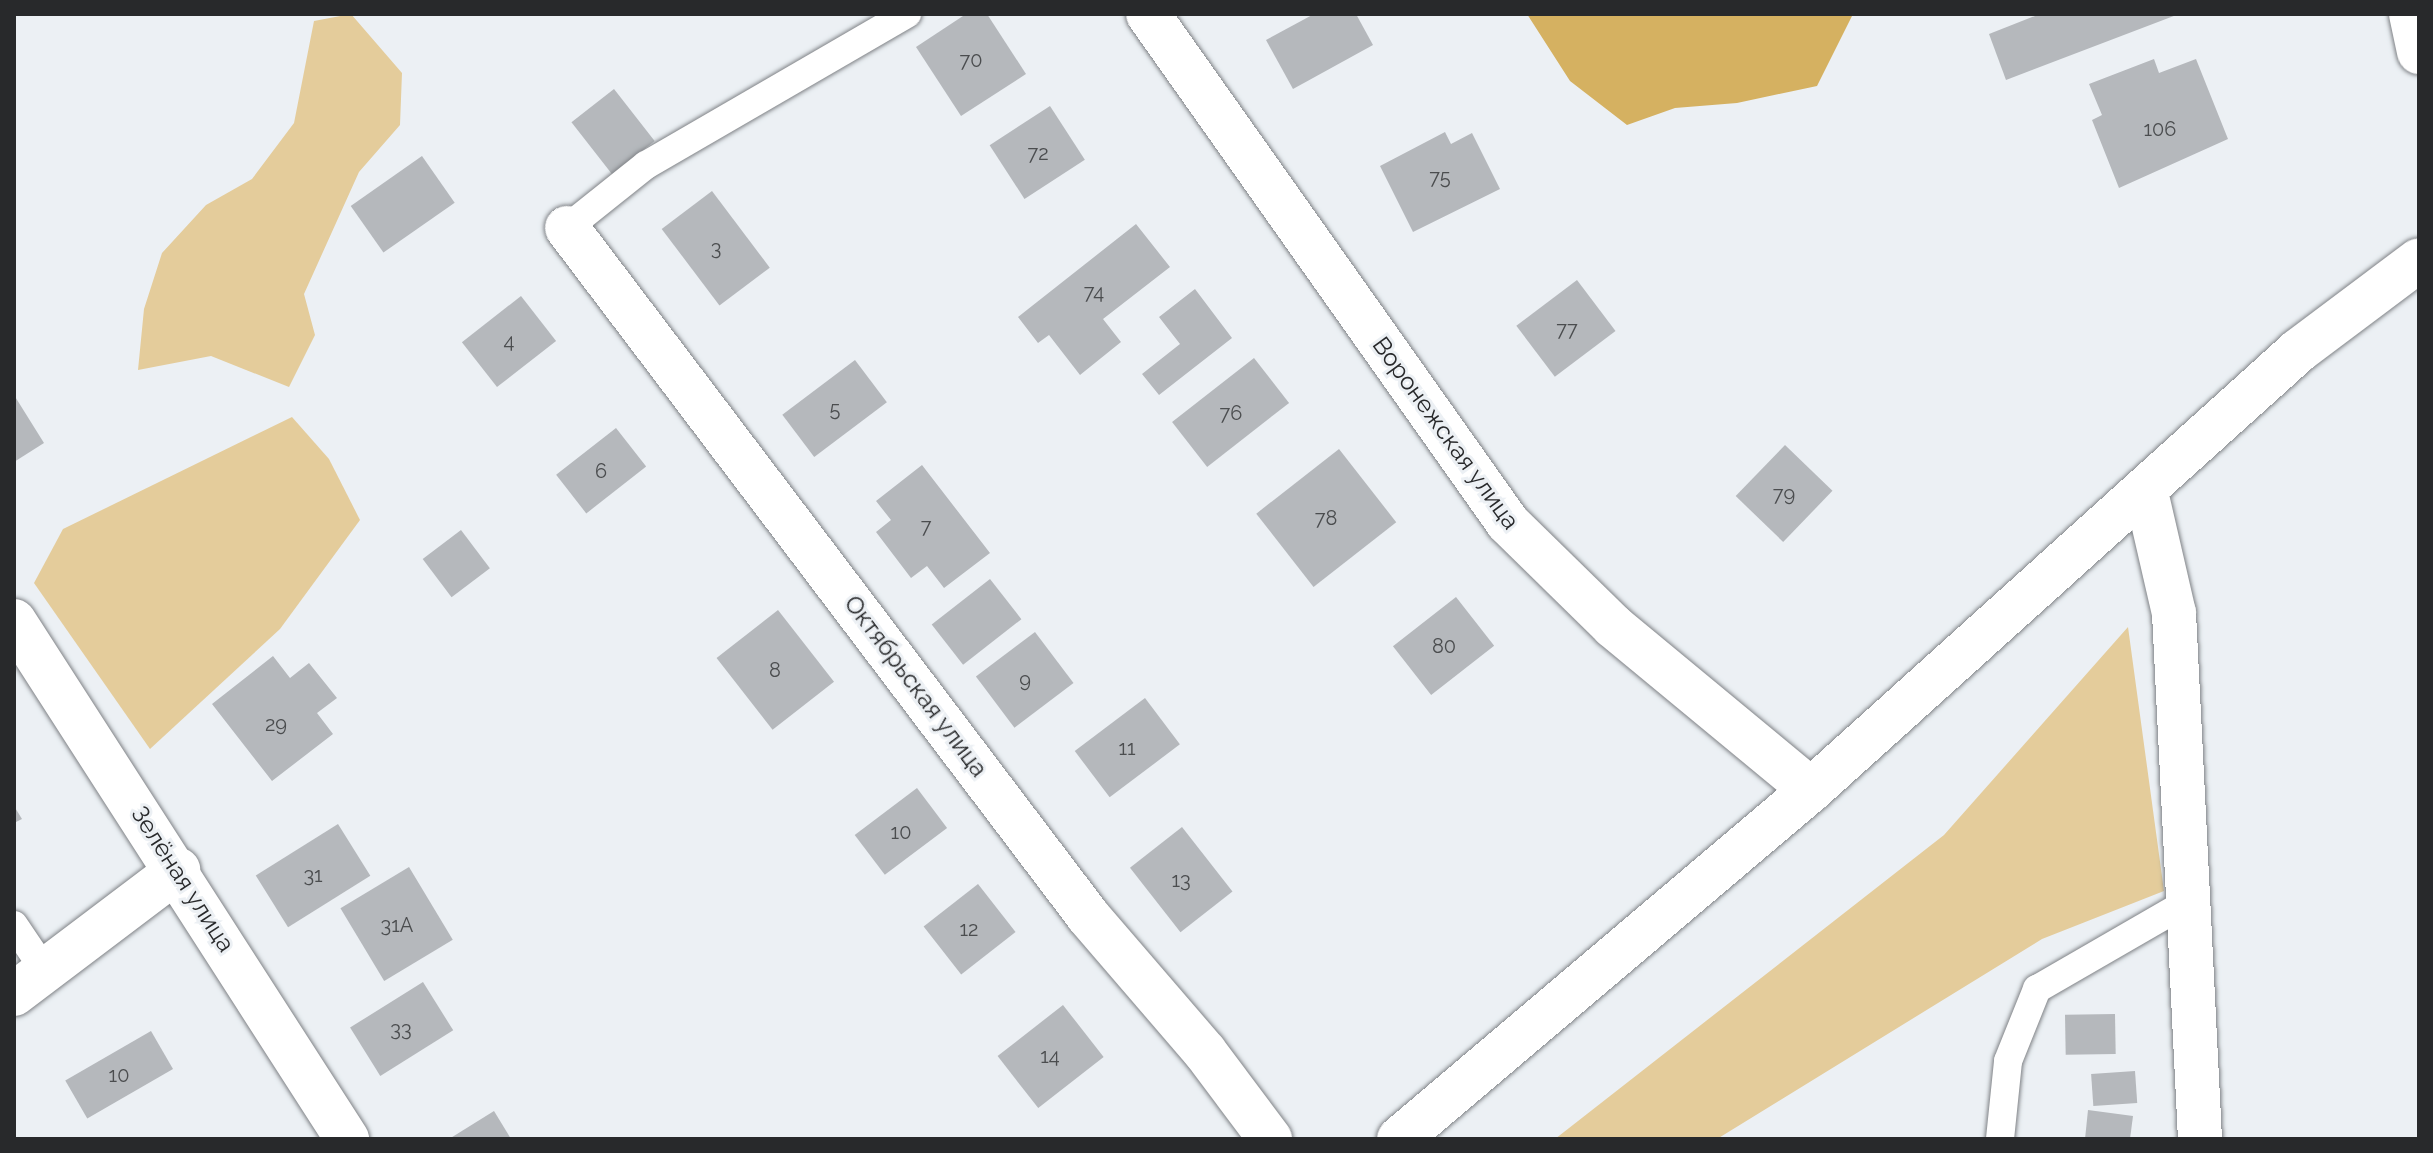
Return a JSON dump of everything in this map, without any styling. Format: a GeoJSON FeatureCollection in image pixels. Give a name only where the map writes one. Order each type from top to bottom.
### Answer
{"type":"FeatureCollection","features":[{"type":"Feature","properties":{"kind":"street","name":"Воронежская улица"},"geometry":{"type":"LineString","coordinates":[[1148,14],[1508,523],[1613,626],[1811,790]]}},
{"type":"Feature","properties":{"kind":"street"},"geometry":{"type":"LineString","coordinates":[[2411,14],[2419,52]]}},
{"type":"Feature","properties":{"kind":"street","name":"Октябрьская улица"},"geometry":{"type":"LineString","coordinates":[[567,228],[1088,916],[1205,1052],[1270,1139]]}},
{"type":"Feature","properties":{"kind":"street"},"geometry":{"type":"LineString","coordinates":[[1399,1139],[1811,790],[2146,492],[2298,351],[2419,260]]}},
{"type":"Feature","properties":{"kind":"street"},"geometry":{"type":"LineString","coordinates":[[2146,492],[2174,613],[2200,1139]]}},
{"type":"Feature","properties":{"kind":"street","name":"Зелёная улица"},"geometry":{"type":"LineString","coordinates":[[14,621],[178,870],[347,1139]]}},
{"type":"Feature","properties":{"kind":"street"},"geometry":{"type":"LineString","coordinates":[[29,982],[178,870]]}},
{"type":"Feature","properties":{"kind":"lane"},"geometry":{"type":"LineString","coordinates":[[567,228],[646,165],[907,14]]}},
{"type":"Feature","properties":{"kind":"lane"},"geometry":{"type":"LineString","coordinates":[[2000,1139],[2008,1061],[2037,989],[2186,903]]}},
{"type":"Feature","properties":{"kind":"lane"},"geometry":{"type":"LineString","coordinates":[[14,925],[29,982]]}},
{"type":"Feature","properties":{"kind":"shaded area"},"geometry":{"type":"Polygon","coordinates":[[[351,14],[402,73],[400,125],[359,172],[304,294],[315,335],[289,387],[211,356],[138,370],[144,309],[162,253],[206,205],[252,179],[294,123],[314,21],[351,14]]]}},
{"type":"Feature","properties":{"kind":"shaded area"},"geometry":{"type":"Polygon","coordinates":[[[1527,14],[1853,14],[1817,86],[1737,103],[1675,108],[1627,125],[1570,81],[1527,14]]]}},
{"type":"Feature","properties":{"kind":"shaded area"},"geometry":{"type":"Polygon","coordinates":[[[292,417],[329,459],[360,520],[280,629],[150,749],[34,583],[63,529],[292,417]]]}},
{"type":"Feature","properties":{"kind":"shaded area"},"geometry":{"type":"Polygon","coordinates":[[[2128,627],[2164,891],[2042,939],[1717,1139],[1555,1139],[1944,835],[2128,627]]]}},
{"type":"Feature","properties":{"kind":"building"},"geometry":{"type":"Polygon","coordinates":[[[966,14],[987,14],[1026,74],[961,116],[916,47],[966,14]]]}},
{"type":"Feature","properties":{"kind":"building"},"geometry":{"type":"Polygon","coordinates":[[[1314,14],[1356,14],[1373,45],[1293,89],[1266,40],[1314,14]]]}},
{"type":"Feature","properties":{"kind":"building"},"geometry":{"type":"Polygon","coordinates":[[[2040,14],[2179,14],[2006,80],[1989,34],[2040,14]]]}},
{"type":"Feature","properties":{"kind":"building"},"geometry":{"type":"Polygon","coordinates":[[[2154,59],[2159,73],[2196,59],[2228,139],[2119,188],[2092,120],[2102,115],[2089,84],[2154,59]]]}},
{"type":"Feature","properties":{"kind":"building"},"geometry":{"type":"Polygon","coordinates":[[[614,89],[655,141],[612,174],[571,122],[614,89]]]}},
{"type":"Feature","properties":{"kind":"building"},"geometry":{"type":"Polygon","coordinates":[[[1050,106],[1085,160],[1024,199],[990,145],[1050,106]]]}},
{"type":"Feature","properties":{"kind":"building"},"geometry":{"type":"Polygon","coordinates":[[[1445,132],[1451,144],[1472,133],[1500,189],[1413,232],[1380,166],[1445,132]]]}},
{"type":"Feature","properties":{"kind":"building"},"geometry":{"type":"Polygon","coordinates":[[[422,156],[455,203],[383,253],[351,206],[422,156]]]}},
{"type":"Feature","properties":{"kind":"building"},"geometry":{"type":"Polygon","coordinates":[[[712,191],[770,268],[719,306],[662,229],[712,191]]]}},
{"type":"Feature","properties":{"kind":"building"},"geometry":{"type":"Polygon","coordinates":[[[1136,224],[1170,267],[1103,319],[1121,342],[1080,375],[1049,335],[1038,343],[1018,317],[1136,224]]]}},
{"type":"Feature","properties":{"kind":"building"},"geometry":{"type":"Polygon","coordinates":[[[1577,280],[1616,331],[1555,377],[1516,326],[1577,280]]]}},
{"type":"Feature","properties":{"kind":"building"},"geometry":{"type":"Polygon","coordinates":[[[1195,289],[1232,338],[1159,395],[1142,374],[1180,344],[1159,317],[1195,289]]]}},
{"type":"Feature","properties":{"kind":"building"},"geometry":{"type":"Polygon","coordinates":[[[521,296],[556,341],[497,387],[462,342],[521,296]]]}},
{"type":"Feature","properties":{"kind":"building"},"geometry":{"type":"Polygon","coordinates":[[[1254,358],[1289,403],[1207,467],[1172,422],[1254,358]]]}},
{"type":"Feature","properties":{"kind":"building"},"geometry":{"type":"Polygon","coordinates":[[[855,360],[887,402],[814,457],[782,415],[855,360]]]}},
{"type":"Feature","properties":{"kind":"building"},"geometry":{"type":"Polygon","coordinates":[[[14,395],[44,443],[14,462],[14,395]]]}},
{"type":"Feature","properties":{"kind":"building"},"geometry":{"type":"Polygon","coordinates":[[[616,428],[646,467],[586,513],[556,475],[616,428]]]}},
{"type":"Feature","properties":{"kind":"building"},"geometry":{"type":"Polygon","coordinates":[[[1785,445],[1832,491],[1783,542],[1736,496],[1785,445]]]}},
{"type":"Feature","properties":{"kind":"building"},"geometry":{"type":"Polygon","coordinates":[[[1339,449],[1396,522],[1314,587],[1256,514],[1339,449]]]}},
{"type":"Feature","properties":{"kind":"building"},"geometry":{"type":"Polygon","coordinates":[[[922,465],[990,553],[944,588],[927,566],[911,578],[876,532],[891,520],[876,501],[922,465]]]}},
{"type":"Feature","properties":{"kind":"building"},"geometry":{"type":"Polygon","coordinates":[[[461,530],[490,568],[452,597],[423,559],[461,530]]]}},
{"type":"Feature","properties":{"kind":"building"},"geometry":{"type":"Polygon","coordinates":[[[990,579],[1021,619],[963,665],[932,625],[990,579]]]}},
{"type":"Feature","properties":{"kind":"building"},"geometry":{"type":"Polygon","coordinates":[[[1456,597],[1494,646],[1431,695],[1393,646],[1456,597]]]}},
{"type":"Feature","properties":{"kind":"building"},"geometry":{"type":"Polygon","coordinates":[[[778,610],[834,682],[773,730],[717,658],[778,610]]]}},
{"type":"Feature","properties":{"kind":"building"},"geometry":{"type":"Polygon","coordinates":[[[1035,632],[1074,683],[1014,728],[976,677],[1035,632]]]}},
{"type":"Feature","properties":{"kind":"building"},"geometry":{"type":"Polygon","coordinates":[[[273,656],[290,678],[309,663],[337,698],[317,713],[333,734],[272,781],[212,704],[273,656]]]}},
{"type":"Feature","properties":{"kind":"building"},"geometry":{"type":"Polygon","coordinates":[[[1145,698],[1180,744],[1110,797],[1075,751],[1145,698]]]}},
{"type":"Feature","properties":{"kind":"building"},"geometry":{"type":"Polygon","coordinates":[[[917,788],[947,828],[885,875],[855,835],[917,788]]]}},
{"type":"Feature","properties":{"kind":"building"},"geometry":{"type":"Polygon","coordinates":[[[14,806],[22,819],[14,823],[14,806]]]}},
{"type":"Feature","properties":{"kind":"building"},"geometry":{"type":"Polygon","coordinates":[[[338,824],[370,876],[288,927],[256,875],[338,824]]]}},
{"type":"Feature","properties":{"kind":"building"},"geometry":{"type":"Polygon","coordinates":[[[1182,827],[1232,892],[1180,932],[1130,868],[1182,827]]]}},
{"type":"Feature","properties":{"kind":"building"},"geometry":{"type":"Polygon","coordinates":[[[409,867],[453,940],[384,981],[340,908],[409,867]]]}},
{"type":"Feature","properties":{"kind":"building"},"geometry":{"type":"Polygon","coordinates":[[[978,884],[1016,932],[961,975],[924,926],[978,884]]]}},
{"type":"Feature","properties":{"kind":"building"},"geometry":{"type":"Polygon","coordinates":[[[423,982],[453,1030],[380,1076],[350,1028],[423,982]]]}},
{"type":"Feature","properties":{"kind":"building"},"geometry":{"type":"Polygon","coordinates":[[[1063,1005],[1104,1057],[1038,1108],[998,1056],[1063,1005]]]}},
{"type":"Feature","properties":{"kind":"building"},"geometry":{"type":"Polygon","coordinates":[[[2115,1014],[2116,1054],[2066,1055],[2065,1015],[2115,1014]]]}},
{"type":"Feature","properties":{"kind":"building"},"geometry":{"type":"Polygon","coordinates":[[[151,1031],[173,1069],[87,1119],[65,1080],[151,1031]]]}},
{"type":"Feature","properties":{"kind":"building"},"geometry":{"type":"Polygon","coordinates":[[[2135,1071],[2137,1103],[2093,1106],[2091,1074],[2135,1071]]]}},
{"type":"Feature","properties":{"kind":"building"},"geometry":{"type":"Polygon","coordinates":[[[2088,1110],[2133,1116],[2130,1139],[2085,1139],[2088,1110]]]}},
{"type":"Feature","properties":{"kind":"building"},"geometry":{"type":"Polygon","coordinates":[[[494,1111],[511,1139],[449,1139],[494,1111]]]}}]}
